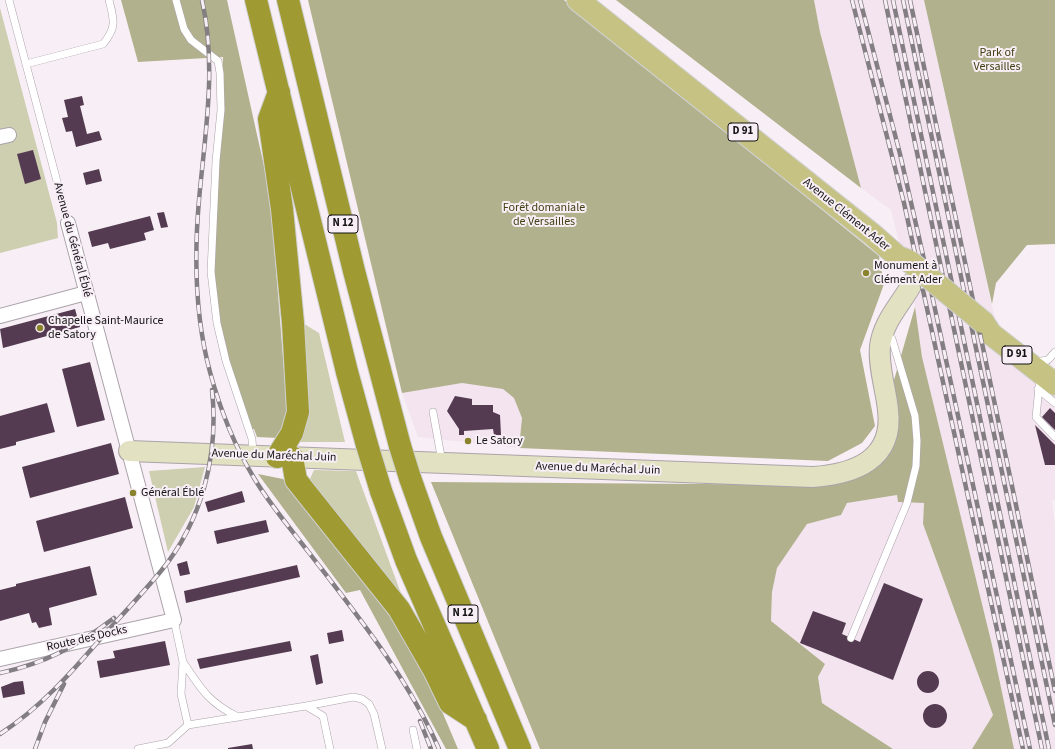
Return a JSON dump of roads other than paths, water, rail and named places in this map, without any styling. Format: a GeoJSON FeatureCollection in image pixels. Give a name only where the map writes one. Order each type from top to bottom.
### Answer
{"type":"FeatureCollection","features":[{"type":"Feature","properties":{"kind":"highway","name":"N 12"},"geometry":{"type":"LineString","coordinates":[[256,0],[367,445],[381,491],[406,560],[488,749]]}},
{"type":"Feature","properties":{"kind":"highway","name":"N 12"},"geometry":{"type":"LineString","coordinates":[[288,0],[367,323],[400,446],[431,537],[520,749]]}},
{"type":"Feature","properties":{"kind":"highway"},"geometry":{"type":"LineString","coordinates":[[279,92],[269,119],[275,153],[293,323],[298,412],[285,457],[293,470],[296,480],[399,609],[434,670],[450,703],[476,720]]}},
{"type":"Feature","properties":{"kind":"main road","name":"Avenue Clément Ader"},"geometry":{"type":"LineString","coordinates":[[578,0],[873,235],[898,257],[911,271]]}},
{"type":"Feature","properties":{"kind":"main road","name":"Avenue Clément Ader"},"geometry":{"type":"LineString","coordinates":[[595,0],[894,241],[911,271]]}},
{"type":"Feature","properties":{"kind":"main road","name":"D 91"},"geometry":{"type":"LineString","coordinates":[[911,271],[983,322],[991,334],[1046,371]]}},
{"type":"Feature","properties":{"kind":"street","name":"Avenue du Général Éblé"},"geometry":{"type":"LineString","coordinates":[[68,222],[174,620]]}},
{"type":"Feature","properties":{"kind":"street","name":"Avenue du Maréchal Juin"},"geometry":{"type":"LineString","coordinates":[[129,451],[813,477],[848,472],[862,465],[876,454],[886,436],[888,411],[880,360],[880,345],[892,312],[911,271]]}},
{"type":"Feature","properties":{"kind":"street"},"geometry":{"type":"LineString","coordinates":[[0,316],[86,293]]}},
{"type":"Feature","properties":{"kind":"street","name":"Route des Docks"},"geometry":{"type":"LineString","coordinates":[[0,659],[174,620]]}},
{"type":"Feature","properties":{"kind":"lane","name":"Avenue du Général Éblé"},"geometry":{"type":"LineString","coordinates":[[9,0],[68,222]]}},
{"type":"Feature","properties":{"kind":"lane"},"geometry":{"type":"LineString","coordinates":[[26,64],[103,44],[111,34],[115,22],[109,0]]}},
{"type":"Feature","properties":{"kind":"lane"},"geometry":{"type":"LineString","coordinates":[[176,0],[184,29],[191,40],[210,53],[218,61],[220,73],[221,110],[215,168],[210,272],[217,323],[226,361],[252,439],[253,455]]}},
{"type":"Feature","properties":{"kind":"lane"},"geometry":{"type":"LineString","coordinates":[[851,638],[907,503],[916,466],[917,440],[915,416],[892,339],[884,332]]}},
{"type":"Feature","properties":{"kind":"lane"},"geometry":{"type":"LineString","coordinates":[[1046,371],[1055,404]]}},
{"type":"Feature","properties":{"kind":"lane"},"geometry":{"type":"LineString","coordinates":[[1046,371],[1036,417],[1055,437]]}},
{"type":"Feature","properties":{"kind":"lane"},"geometry":{"type":"LineString","coordinates":[[433,412],[442,463]]}},
{"type":"Feature","properties":{"kind":"lane"},"geometry":{"type":"LineString","coordinates":[[174,620],[183,662],[180,694],[188,725]]}},
{"type":"Feature","properties":{"kind":"lane"},"geometry":{"type":"LineString","coordinates":[[183,662],[200,688],[210,699],[223,709],[238,717]]}},
{"type":"Feature","properties":{"kind":"lane"},"geometry":{"type":"LineString","coordinates":[[138,749],[168,743],[188,725],[353,697],[362,699],[369,704],[374,714],[382,749]]}},
{"type":"Feature","properties":{"kind":"lane"},"geometry":{"type":"LineString","coordinates":[[306,706],[323,716],[330,749]]}},
{"type":"Feature","properties":{"kind":"lane"},"geometry":{"type":"LineString","coordinates":[[413,730],[417,749]]}},
{"type":"Feature","properties":{"kind":"railway"},"geometry":{"type":"LineString","coordinates":[[202,0],[209,50],[209,75],[207,125],[197,222],[196,265],[201,330],[214,386],[234,440],[260,488],[346,600],[397,672],[439,749]]}},
{"type":"Feature","properties":{"kind":"railway"},"geometry":{"type":"LineString","coordinates":[[852,0],[904,203],[1023,749]]}},
{"type":"Feature","properties":{"kind":"railway"},"geometry":{"type":"LineString","coordinates":[[860,0],[900,154],[930,286],[1030,749]]}},
{"type":"Feature","properties":{"kind":"railway"},"geometry":{"type":"LineString","coordinates":[[885,0],[1042,749]]}},
{"type":"Feature","properties":{"kind":"railway"},"geometry":{"type":"LineString","coordinates":[[893,0],[1049,749]]}},
{"type":"Feature","properties":{"kind":"railway"},"geometry":{"type":"LineString","coordinates":[[903,0],[1055,725]]}},
{"type":"Feature","properties":{"kind":"railway"},"geometry":{"type":"LineString","coordinates":[[910,0],[1055,691]]}},
{"type":"Feature","properties":{"kind":"railway"},"geometry":{"type":"LineString","coordinates":[[0,734],[28,713],[67,677],[147,588],[175,552],[197,509],[210,463],[214,414],[212,390]]}},
{"type":"Feature","properties":{"kind":"railway"},"geometry":{"type":"LineString","coordinates":[[0,673],[47,659],[74,645],[114,618]]}},
{"type":"Feature","properties":{"kind":"railway"},"geometry":{"type":"LineString","coordinates":[[35,749],[45,722],[64,684]]}},
{"type":"Feature","properties":{"kind":"railway"},"geometry":{"type":"LineString","coordinates":[[420,721],[431,749]]}},
{"type":"Feature","properties":{"kind":"place","name":"Monument à Clément Ader"},"geometry":{"type":"Point","coordinates":[866,273]}},
{"type":"Feature","properties":{"kind":"place","name":"Chapelle Saint-Maurice de Satory"},"geometry":{"type":"Point","coordinates":[40,328]}},
{"type":"Feature","properties":{"kind":"place","name":"Le Satory"},"geometry":{"type":"Point","coordinates":[468,441]}},
{"type":"Feature","properties":{"kind":"place","name":"Général Éblé"},"geometry":{"type":"Point","coordinates":[133,493]}},
{"type":"Feature","properties":{"kind":"park label","name":"Park of Versailles"},"geometry":{"type":"Point","coordinates":[997,60]}},
{"type":"Feature","properties":{"kind":"park label","name":"Forêt domaniale de Versailles"},"geometry":{"type":"Point","coordinates":[544,215]}}]}
